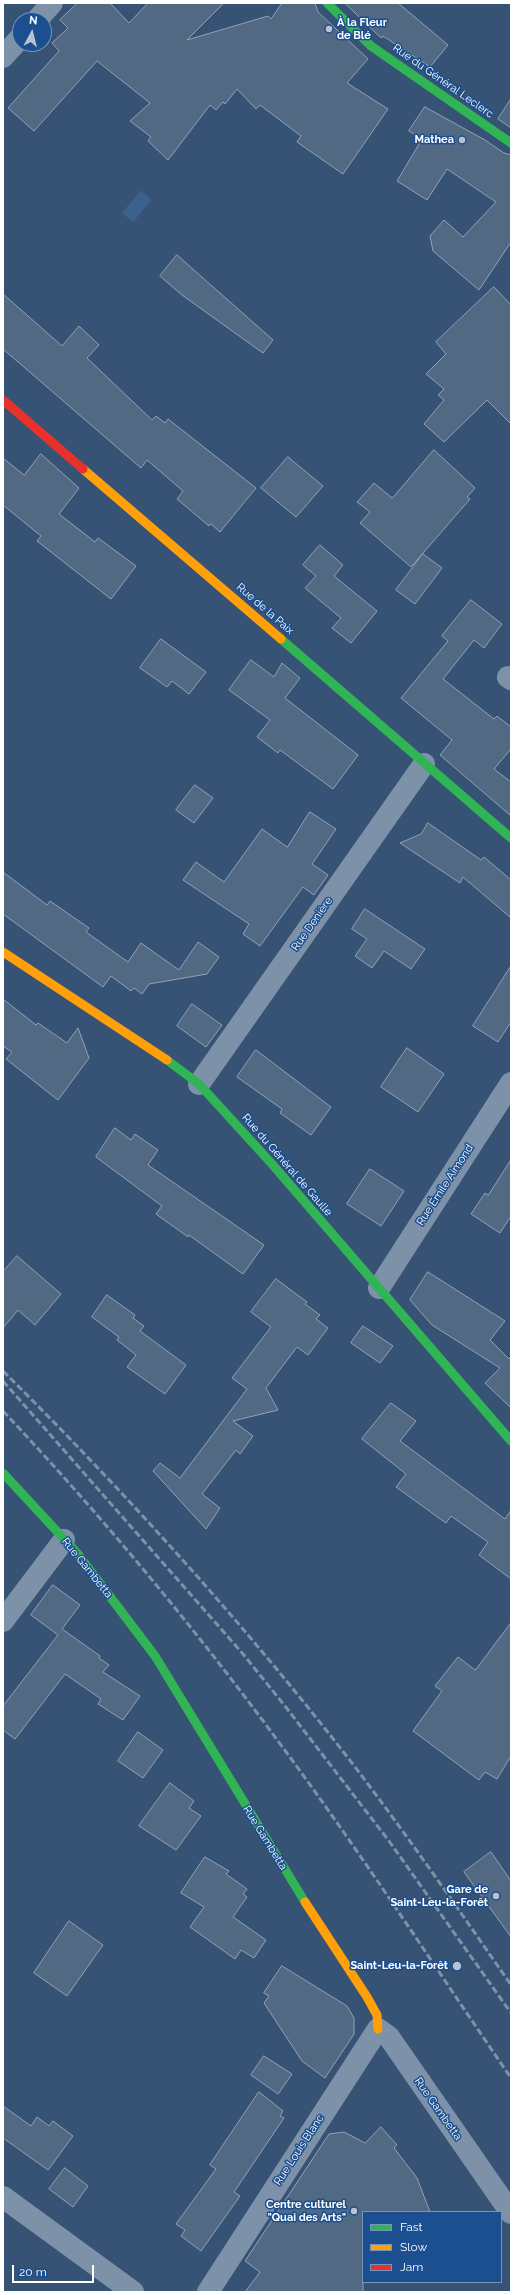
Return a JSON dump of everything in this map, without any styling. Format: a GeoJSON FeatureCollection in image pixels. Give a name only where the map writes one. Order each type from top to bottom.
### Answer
{"type":"FeatureCollection","features":[{"type":"Feature","properties":{"kind":"street"},"geometry":{"type":"LineString","coordinates":[[44,12],[52,3]]}},
{"type":"Feature","properties":{"kind":"street","name":"Rue du Général Leclerc"},"geometry":{"type":"LineString","coordinates":[[327,3],[371,46],[511,144]]}},
{"type":"Feature","properties":{"kind":"street"},"geometry":{"type":"LineString","coordinates":[[3,57],[12,47]]}},
{"type":"Feature","properties":{"kind":"street","name":"Rue de la Paix"},"geometry":{"type":"LineString","coordinates":[[3,400],[511,838]]}},
{"type":"Feature","properties":{"kind":"street","name":"Rue Denière"},"geometry":{"type":"LineString","coordinates":[[199,1084],[424,764]]}},
{"type":"Feature","properties":{"kind":"street","name":"Rue du Général de Gaulle"},"geometry":{"type":"LineString","coordinates":[[3,952],[171,1062],[199,1084],[272,1164],[511,1441]]}},
{"type":"Feature","properties":{"kind":"street","name":"Rue Émile Aimond"},"geometry":{"type":"LineString","coordinates":[[380,1288],[511,1083]]}},
{"type":"Feature","properties":{"kind":"street","name":"Rue Gambetta"},"geometry":{"type":"LineString","coordinates":[[3,1474],[77,1553],[155,1656],[307,1906],[374,2009],[377,2015],[378,2029],[389,2037],[511,2212]]}},
{"type":"Feature","properties":{"kind":"street"},"geometry":{"type":"LineString","coordinates":[[3,1621],[64,1540]]}},
{"type":"Feature","properties":{"kind":"street","name":"Rue Louis Blanc"},"geometry":{"type":"LineString","coordinates":[[208,2292],[378,2029]]}},
{"type":"Feature","properties":{"kind":"street"},"geometry":{"type":"LineString","coordinates":[[3,2198],[133,2292]]}},
{"type":"Feature","properties":{"kind":"water"},"geometry":{"type":"Polygon","coordinates":[[[141,190],[152,200],[133,222],[122,213],[141,190]]]}},
{"type":"Feature","properties":{"kind":"building"},"geometry":{"type":"Polygon","coordinates":[[[78,3],[110,3],[129,23],[148,3],[224,3],[187,40],[268,16],[271,19],[282,3],[315,3],[318,12],[368,59],[347,83],[388,109],[343,174],[297,142],[301,136],[260,105],[256,109],[237,89],[225,104],[223,102],[216,110],[210,105],[168,160],[148,141],[151,137],[130,121],[150,103],[97,61],[34,131],[8,108],[59,51],[52,43],[68,28],[60,20],[78,3]]]}},
{"type":"Feature","properties":{"kind":"building"},"geometry":{"type":"Polygon","coordinates":[[[345,3],[398,3],[448,45],[430,67],[383,36],[382,38],[379,36],[345,3]]]}},
{"type":"Feature","properties":{"kind":"building"},"geometry":{"type":"Polygon","coordinates":[[[511,99],[511,128],[498,119],[511,99]]]}},
{"type":"Feature","properties":{"kind":"building"},"geometry":{"type":"Polygon","coordinates":[[[425,107],[485,140],[504,153],[511,155],[511,242],[479,290],[433,251],[430,236],[444,220],[463,237],[496,202],[447,169],[427,200],[397,181],[422,139],[409,131],[425,107]]]}},
{"type":"Feature","properties":{"kind":"building"},"geometry":{"type":"Polygon","coordinates":[[[177,255],[273,340],[263,353],[182,295],[160,276],[177,255]]]}},
{"type":"Feature","properties":{"kind":"building"},"geometry":{"type":"Polygon","coordinates":[[[494,287],[511,305],[511,424],[487,400],[444,442],[424,424],[444,400],[438,395],[444,389],[426,374],[446,354],[436,342],[494,287]]]}},
{"type":"Feature","properties":{"kind":"building"},"geometry":{"type":"Polygon","coordinates":[[[3,294],[62,346],[79,326],[99,345],[87,358],[152,420],[156,416],[165,423],[168,419],[256,488],[220,532],[211,524],[209,526],[177,499],[183,491],[147,460],[141,468],[3,349],[3,294]]]}},
{"type":"Feature","properties":{"kind":"building"},"geometry":{"type":"Polygon","coordinates":[[[434,450],[475,488],[467,497],[470,499],[411,567],[360,523],[370,512],[357,502],[374,483],[392,498],[434,450]]]}},
{"type":"Feature","properties":{"kind":"building"},"geometry":{"type":"Polygon","coordinates":[[[41,454],[79,488],[59,514],[95,542],[98,538],[136,566],[111,599],[37,541],[41,536],[3,505],[3,458],[24,475],[41,454]]]}},
{"type":"Feature","properties":{"kind":"building"},"geometry":{"type":"Polygon","coordinates":[[[288,457],[323,486],[296,517],[261,488],[288,457]]]}},
{"type":"Feature","properties":{"kind":"building"},"geometry":{"type":"Polygon","coordinates":[[[320,545],[343,565],[334,576],[377,611],[351,643],[332,628],[341,618],[305,588],[316,576],[303,565],[320,545]]]}},
{"type":"Feature","properties":{"kind":"building"},"geometry":{"type":"Polygon","coordinates":[[[423,554],[442,568],[415,604],[396,590],[423,554]]]}},
{"type":"Feature","properties":{"kind":"building"},"geometry":{"type":"Polygon","coordinates":[[[471,600],[502,624],[484,648],[474,640],[443,679],[494,719],[497,716],[511,727],[511,749],[494,769],[511,782],[511,816],[440,755],[452,740],[401,698],[448,641],[442,636],[471,600]]]}},
{"type":"Feature","properties":{"kind":"building"},"geometry":{"type":"Polygon","coordinates":[[[161,639],[206,672],[189,694],[172,681],[167,687],[140,668],[161,639]]]}},
{"type":"Feature","properties":{"kind":"building"},"geometry":{"type":"Polygon","coordinates":[[[251,660],[274,677],[282,663],[300,678],[285,698],[358,755],[333,789],[280,750],[278,753],[257,737],[270,720],[229,690],[251,660]]]}},
{"type":"Feature","properties":{"kind":"building"},"geometry":{"type":"Polygon","coordinates":[[[195,785],[213,798],[194,823],[176,810],[195,785]]]}},
{"type":"Feature","properties":{"kind":"building"},"geometry":{"type":"Polygon","coordinates":[[[310,812],[336,829],[312,864],[328,875],[314,895],[303,887],[260,946],[243,934],[249,924],[183,880],[196,862],[224,882],[262,829],[287,847],[310,812]]]}},
{"type":"Feature","properties":{"kind":"building"},"geometry":{"type":"Polygon","coordinates":[[[428,823],[481,860],[484,857],[511,880],[511,918],[463,877],[460,883],[400,843],[421,834],[428,823]]]}},
{"type":"Feature","properties":{"kind":"building"},"geometry":{"type":"Polygon","coordinates":[[[3,872],[47,905],[50,901],[89,928],[86,932],[128,962],[141,943],[179,970],[198,942],[219,957],[207,974],[149,984],[142,994],[134,988],[131,991],[111,976],[103,987],[3,914],[3,872]]]}},
{"type":"Feature","properties":{"kind":"building"},"geometry":{"type":"Polygon","coordinates":[[[365,909],[425,949],[411,969],[384,951],[372,968],[355,956],[367,939],[352,929],[365,909]]]}},
{"type":"Feature","properties":{"kind":"building"},"geometry":{"type":"Polygon","coordinates":[[[511,966],[511,1022],[498,1042],[473,1026],[511,966]]]}},
{"type":"Feature","properties":{"kind":"building"},"geometry":{"type":"Polygon","coordinates":[[[3,999],[36,1025],[38,1023],[67,1043],[78,1028],[89,1058],[58,1100],[6,1059],[12,1052],[3,1046],[3,999]]]}},
{"type":"Feature","properties":{"kind":"building"},"geometry":{"type":"Polygon","coordinates":[[[192,1004],[222,1025],[206,1047],[177,1026],[192,1004]]]}},
{"type":"Feature","properties":{"kind":"building"},"geometry":{"type":"Polygon","coordinates":[[[407,1048],[444,1074],[418,1112],[381,1087],[407,1048]]]}},
{"type":"Feature","properties":{"kind":"building"},"geometry":{"type":"Polygon","coordinates":[[[256,1050],[331,1107],[311,1135],[280,1113],[282,1109],[237,1077],[256,1050]]]}},
{"type":"Feature","properties":{"kind":"building"},"geometry":{"type":"Polygon","coordinates":[[[115,1128],[131,1140],[135,1134],[158,1150],[148,1165],[264,1245],[243,1274],[189,1235],[188,1237],[156,1214],[162,1206],[96,1157],[115,1128]]]}},
{"type":"Feature","properties":{"kind":"building"},"geometry":{"type":"Polygon","coordinates":[[[511,1160],[511,1216],[500,1233],[471,1214],[485,1193],[488,1195],[511,1160]]]}},
{"type":"Feature","properties":{"kind":"building"},"geometry":{"type":"Polygon","coordinates":[[[370,1169],[404,1191],[381,1226],[347,1204],[370,1169]]]}},
{"type":"Feature","properties":{"kind":"building"},"geometry":{"type":"Polygon","coordinates":[[[17,1256],[61,1294],[35,1325],[18,1310],[3,1328],[3,1272],[17,1256]]]}},
{"type":"Feature","properties":{"kind":"building"},"geometry":{"type":"Polygon","coordinates":[[[428,1272],[505,1321],[490,1340],[509,1359],[511,1356],[511,1408],[485,1383],[500,1368],[432,1325],[410,1300],[428,1272]]]}},
{"type":"Feature","properties":{"kind":"building"},"geometry":{"type":"Polygon","coordinates":[[[276,1279],[307,1302],[305,1304],[320,1315],[316,1319],[328,1328],[308,1355],[297,1347],[266,1388],[278,1410],[233,1421],[253,1436],[240,1454],[236,1450],[202,1494],[220,1508],[206,1529],[153,1471],[160,1463],[180,1478],[247,1389],[232,1378],[271,1327],[251,1312],[276,1279]]]}},
{"type":"Feature","properties":{"kind":"building"},"geometry":{"type":"Polygon","coordinates":[[[107,1295],[135,1315],[133,1318],[144,1326],[140,1331],[186,1365],[165,1394],[127,1367],[136,1355],[117,1340],[119,1337],[92,1317],[107,1295]]]}},
{"type":"Feature","properties":{"kind":"building"},"geometry":{"type":"Polygon","coordinates":[[[363,1326],[393,1346],[380,1363],[351,1343],[363,1326]]]}},
{"type":"Feature","properties":{"kind":"building"},"geometry":{"type":"Polygon","coordinates":[[[391,1403],[416,1421],[400,1441],[505,1519],[511,1510],[511,1579],[479,1555],[488,1542],[451,1516],[446,1523],[396,1487],[406,1474],[362,1439],[391,1403]]]}},
{"type":"Feature","properties":{"kind":"building"},"geometry":{"type":"Polygon","coordinates":[[[53,1585],[80,1605],[62,1629],[100,1656],[99,1658],[109,1665],[103,1672],[140,1696],[123,1720],[98,1704],[101,1699],[65,1674],[15,1739],[3,1730],[3,1706],[58,1635],[31,1615],[53,1585]]]}},
{"type":"Feature","properties":{"kind":"building"},"geometry":{"type":"Polygon","coordinates":[[[511,1623],[511,1756],[497,1779],[485,1772],[479,1780],[413,1731],[442,1691],[435,1686],[458,1657],[475,1670],[511,1623]]]}},
{"type":"Feature","properties":{"kind":"building"},"geometry":{"type":"Polygon","coordinates":[[[138,1732],[163,1750],[143,1778],[118,1761],[138,1732]]]}},
{"type":"Feature","properties":{"kind":"building"},"geometry":{"type":"Polygon","coordinates":[[[170,1783],[194,1801],[189,1808],[201,1816],[176,1850],[139,1826],[170,1783]]]}},
{"type":"Feature","properties":{"kind":"building","name":"Gare de Saint-Leu-la-Forêt"},"geometry":{"type":"Polygon","coordinates":[[[491,1852],[511,1881],[511,1937],[464,1872],[491,1852]]]}},
{"type":"Feature","properties":{"kind":"building"},"geometry":{"type":"Polygon","coordinates":[[[205,1857],[229,1871],[226,1874],[247,1889],[243,1894],[247,1897],[233,1917],[266,1940],[254,1958],[241,1950],[235,1959],[190,1927],[204,1907],[181,1893],[205,1857]]]}},
{"type":"Feature","properties":{"kind":"building"},"geometry":{"type":"Polygon","coordinates":[[[69,1921],[103,1945],[67,1996],[34,1973],[69,1921]]]}},
{"type":"Feature","properties":{"kind":"building"},"geometry":{"type":"Polygon","coordinates":[[[282,1966],[347,2006],[354,2018],[354,2034],[325,2078],[302,2061],[264,2003],[269,1996],[264,1993],[282,1966]]]}},
{"type":"Feature","properties":{"kind":"building"},"geometry":{"type":"Polygon","coordinates":[[[264,2056],[292,2074],[278,2094],[251,2075],[264,2056]]]}},
{"type":"Feature","properties":{"kind":"building"},"geometry":{"type":"Polygon","coordinates":[[[259,2092],[283,2111],[280,2116],[284,2118],[234,2192],[240,2196],[201,2251],[181,2236],[185,2230],[176,2224],[216,2169],[210,2165],[259,2092]]]}},
{"type":"Feature","properties":{"kind":"building"},"geometry":{"type":"Polygon","coordinates":[[[3,2106],[31,2126],[37,2117],[49,2126],[53,2121],[73,2136],[48,2170],[3,2138],[3,2106]]]}},
{"type":"Feature","properties":{"kind":"building","name":"Centre culturel \"Quai des Arts\""},"geometry":{"type":"Polygon","coordinates":[[[381,2127],[397,2145],[394,2148],[417,2178],[430,2211],[362,2211],[363,2292],[245,2292],[260,2272],[245,2261],[329,2134],[344,2132],[365,2143],[381,2127]]]}},
{"type":"Feature","properties":{"kind":"building"},"geometry":{"type":"Polygon","coordinates":[[[65,2168],[88,2186],[73,2207],[49,2189],[65,2168]]]}},
{"type":"Feature","properties":{"kind":"railway"},"geometry":{"type":"LineString","coordinates":[[3,1371],[140,1513],[184,1561],[270,1661],[352,1763],[433,1873],[511,1985]]}},
{"type":"Feature","properties":{"kind":"railway"},"geometry":{"type":"LineString","coordinates":[[3,1381],[243,1654],[285,1706],[389,1841],[511,2013]]}},
{"type":"Feature","properties":{"kind":"railway"},"geometry":{"type":"LineString","coordinates":[[3,1411],[111,1531],[179,1613],[246,1698],[338,1824],[511,2078]]}},
{"type":"Feature","properties":{"kind":"traffic: fast"},"geometry":{"type":"LineString","coordinates":[[327,3],[371,46],[511,143]]}},
{"type":"Feature","properties":{"kind":"traffic: fast"},"geometry":{"type":"LineString","coordinates":[[281,639],[511,838]]}},
{"type":"Feature","properties":{"kind":"traffic: fast"},"geometry":{"type":"LineString","coordinates":[[167,1060],[199,1084],[272,1164],[511,1441]]}},
{"type":"Feature","properties":{"kind":"traffic: fast"},"geometry":{"type":"LineString","coordinates":[[3,1473],[77,1553],[155,1656],[305,1902]]}},
{"type":"Feature","properties":{"kind":"traffic: slow"},"geometry":{"type":"LineString","coordinates":[[83,469],[281,639]]}},
{"type":"Feature","properties":{"kind":"traffic: slow"},"geometry":{"type":"LineString","coordinates":[[3,952],[167,1060]]}},
{"type":"Feature","properties":{"kind":"traffic: slow"},"geometry":{"type":"LineString","coordinates":[[305,1902],[367,1997],[377,2015],[378,2029]]}},
{"type":"Feature","properties":{"kind":"traffic: jam"},"geometry":{"type":"LineString","coordinates":[[3,400],[83,469]]}},
{"type":"Feature","properties":{"kind":"place","name":"À la Fleur de Blé"},"geometry":{"type":"Point","coordinates":[329,29]}},
{"type":"Feature","properties":{"kind":"place","name":"Mathea"},"geometry":{"type":"Point","coordinates":[462,140]}},
{"type":"Feature","properties":{"kind":"place","name":"Gare de Saint-Leu-la-Forêt"},"geometry":{"type":"Point","coordinates":[496,1896]}},
{"type":"Feature","properties":{"kind":"place","name":"Saint-Leu-la-Forêt"},"geometry":{"type":"Point","coordinates":[457,1966]}},
{"type":"Feature","properties":{"kind":"place","name":"Centre culturel \"Quai des Arts\""},"geometry":{"type":"Point","coordinates":[354,2211]}}]}
